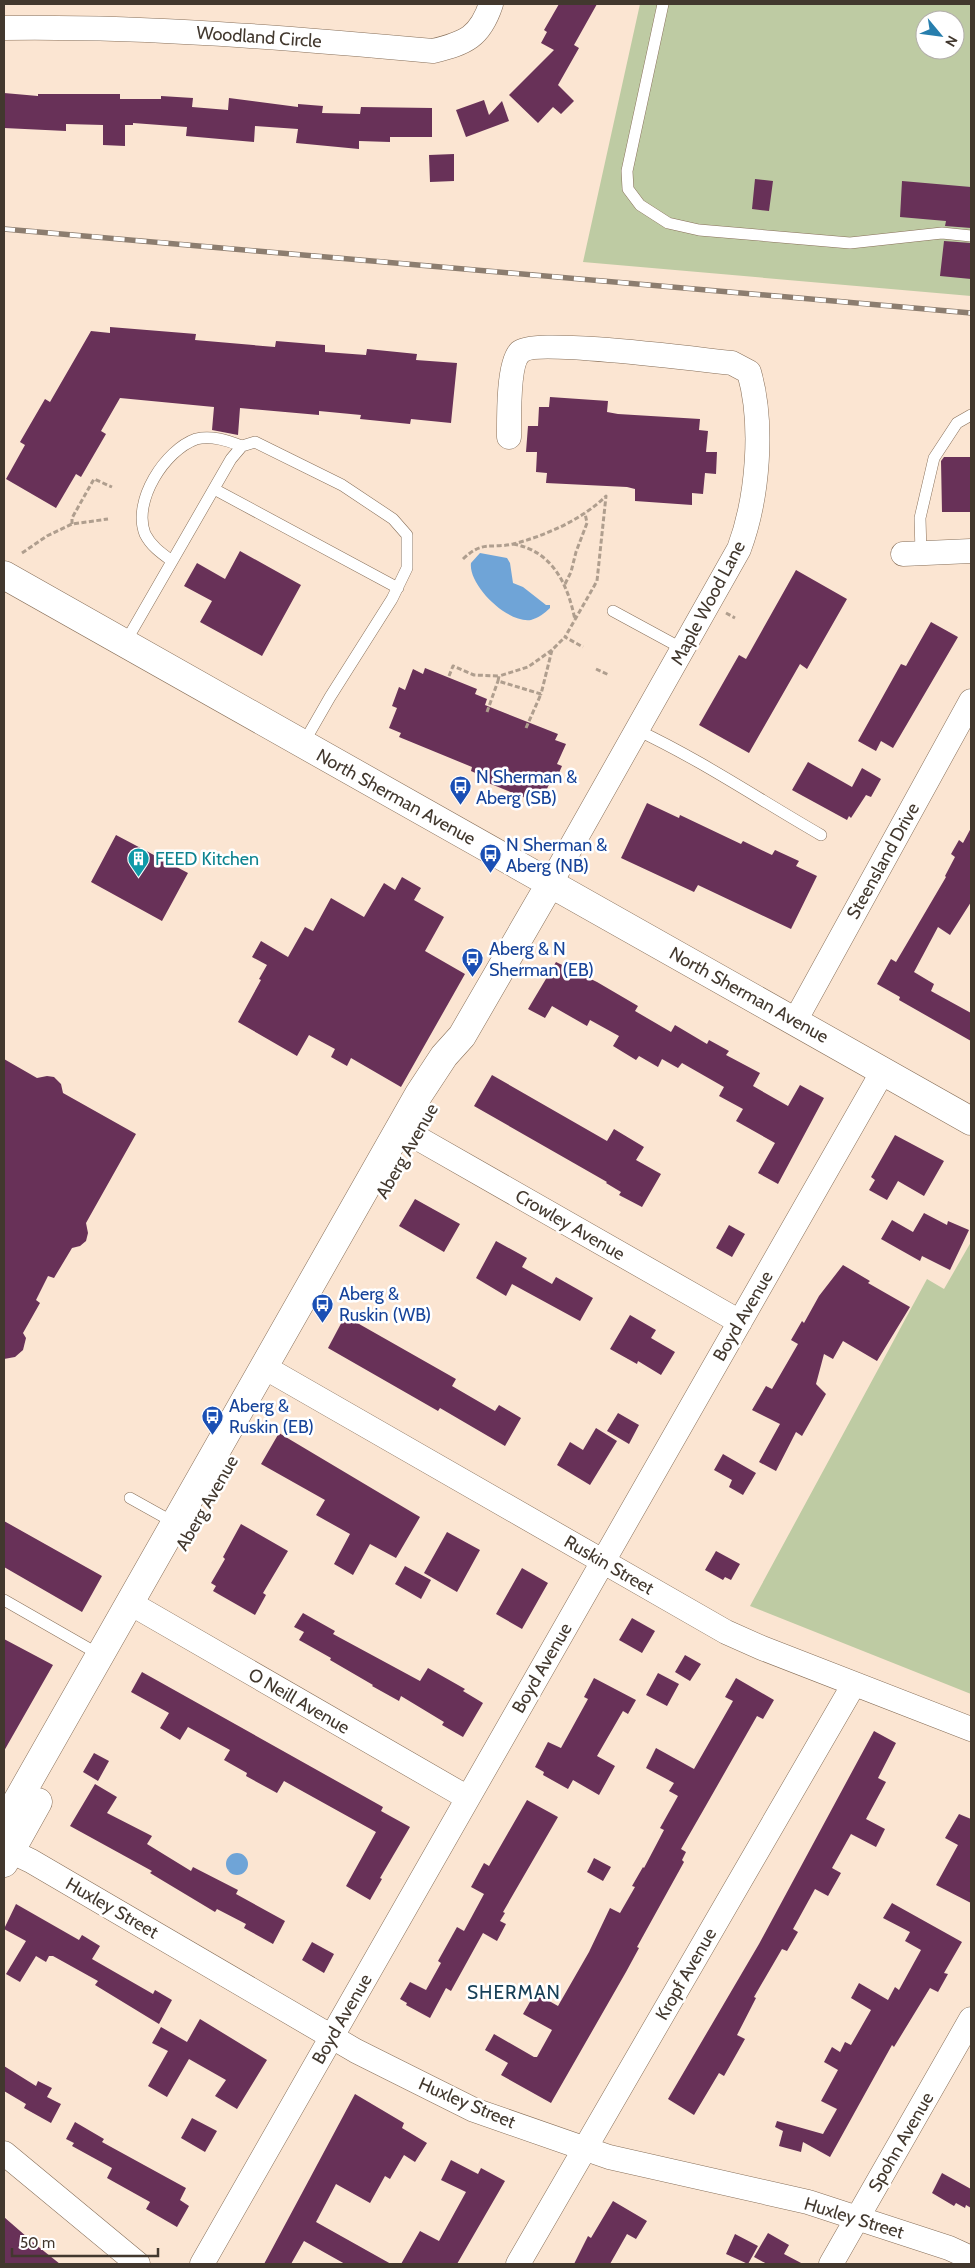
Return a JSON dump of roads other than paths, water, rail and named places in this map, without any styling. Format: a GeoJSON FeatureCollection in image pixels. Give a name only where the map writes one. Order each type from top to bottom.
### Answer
{"type":"FeatureCollection","features":[{"type":"Feature","properties":{"kind":"street","name":"Woodland Circle"},"geometry":{"type":"LineString","coordinates":[[4,28],[78,27],[256,36],[433,51],[456,46],[474,35],[480,30],[491,4]]}},
{"type":"Feature","properties":{"kind":"street","name":"Maple Wood Lane"},"geometry":{"type":"LineString","coordinates":[[509,437],[509,398],[514,359],[521,351],[528,348],[561,347],[732,363],[749,372],[754,389],[757,428],[752,510],[739,549],[550,884]]}},
{"type":"Feature","properties":{"kind":"street"},"geometry":{"type":"LineString","coordinates":[[912,553],[971,551]]}},
{"type":"Feature","properties":{"kind":"street","name":"North Sherman Avenue"},"geometry":{"type":"LineString","coordinates":[[4,575],[971,1121]]}},
{"type":"Feature","properties":{"kind":"street","name":"Steensland Drive"},"geometry":{"type":"LineString","coordinates":[[795,1021],[971,701]]}},
{"type":"Feature","properties":{"kind":"street","name":"Aberg Avenue"},"geometry":{"type":"LineString","coordinates":[[6,1854],[183,1527],[408,1133],[428,1078],[462,1036],[550,884]]}},
{"type":"Feature","properties":{"kind":"street","name":"Boyd Avenue"},"geometry":{"type":"LineString","coordinates":[[202,2264],[883,1071]]}},
{"type":"Feature","properties":{"kind":"street","name":"Crowley Avenue"},"geometry":{"type":"LineString","coordinates":[[408,1133],[740,1322]]}},
{"type":"Feature","properties":{"kind":"street","name":"Ruskin Street"},"geometry":{"type":"LineString","coordinates":[[272,1371],[726,1632],[762,1648],[971,1729]]}},
{"type":"Feature","properties":{"kind":"street","name":"Aberg Avenue"},"geometry":{"type":"LineString","coordinates":[[4,1824],[100,1656],[138,1608]]}},
{"type":"Feature","properties":{"kind":"street","name":"O Neill Avenue"},"geometry":{"type":"LineString","coordinates":[[138,1608],[468,1798]]}},
{"type":"Feature","properties":{"kind":"street","name":"Kropf Avenue"},"geometry":{"type":"LineString","coordinates":[[518,2264],[854,1684]]}},
{"type":"Feature","properties":{"kind":"street","name":"Huxley Street"},"geometry":{"type":"LineString","coordinates":[[6,1854],[332,2037],[474,2110],[585,2149],[708,2180],[808,2202],[949,2248],[971,2258]]}},
{"type":"Feature","properties":{"kind":"street","name":"Spohn Avenue"},"geometry":{"type":"LineString","coordinates":[[831,2264],[971,2019]]}},
{"type":"Feature","properties":{"kind":"street"},"geometry":{"type":"LineString","coordinates":[[4,2153],[138,2264]]}},
{"type":"Feature","properties":{"kind":"lane"},"geometry":{"type":"LineString","coordinates":[[663,4],[627,171],[628,189],[640,205],[668,223],[708,230],[850,243],[942,233],[971,236]]}},
{"type":"Feature","properties":{"kind":"lane"},"geometry":{"type":"LineString","coordinates":[[912,553],[934,458],[957,423],[971,415]]}},
{"type":"Feature","properties":{"kind":"lane"},"geometry":{"type":"LineString","coordinates":[[172,561],[153,547],[144,532],[143,512],[147,493],[156,473],[170,456],[197,439],[218,438],[242,446]]}},
{"type":"Feature","properties":{"kind":"lane"},"geometry":{"type":"LineString","coordinates":[[125,644],[231,459],[242,446],[255,442],[273,449],[342,485],[393,519],[407,535],[407,568],[398,588],[303,744]]}},
{"type":"Feature","properties":{"kind":"lane"},"geometry":{"type":"LineString","coordinates":[[214,489],[398,588]]}},
{"type":"Feature","properties":{"kind":"lane"},"geometry":{"type":"LineString","coordinates":[[613,611],[683,649]]}},
{"type":"Feature","properties":{"kind":"lane"},"geometry":{"type":"LineString","coordinates":[[637,730],[732,781],[769,805],[821,834]]}},
{"type":"Feature","properties":{"kind":"lane"},"geometry":{"type":"LineString","coordinates":[[130,1498],[183,1527]]}},
{"type":"Feature","properties":{"kind":"lane"},"geometry":{"type":"LineString","coordinates":[[4,1600],[100,1656]]}},
{"type":"Feature","properties":{"kind":"water"},"geometry":{"type":"Polygon","coordinates":[[[480,553],[507,558],[510,563],[513,583],[523,587],[546,605],[550,605],[550,608],[531,620],[522,620],[501,610],[483,592],[472,572],[471,563],[480,553]]]}},
{"type":"Feature","properties":{"kind":"water"},"geometry":{"type":"Polygon","coordinates":[[[237,1853],[245,1856],[248,1864],[245,1872],[237,1875],[229,1872],[226,1864],[229,1856],[237,1853]]]}},
{"type":"Feature","properties":{"kind":"railway"},"geometry":{"type":"LineString","coordinates":[[4,229],[971,313]]}},
{"type":"Feature","properties":{"kind":"place","name":"N Sherman & Aberg (SB)"},"geometry":{"type":"Point","coordinates":[460,806]}},
{"type":"Feature","properties":{"kind":"place","name":"N Sherman & Aberg (NB)"},"geometry":{"type":"Point","coordinates":[490,874]}},
{"type":"Feature","properties":{"kind":"place","name":"FEED Kitchen"},"geometry":{"type":"Point","coordinates":[139,878]}},
{"type":"Feature","properties":{"kind":"place","name":"Aberg & N Sherman (EB)"},"geometry":{"type":"Point","coordinates":[473,978]}},
{"type":"Feature","properties":{"kind":"place","name":"Aberg & Ruskin (WB)"},"geometry":{"type":"Point","coordinates":[323,1323]}},
{"type":"Feature","properties":{"kind":"place","name":"Aberg & Ruskin (EB)"},"geometry":{"type":"Point","coordinates":[213,1435]}},
{"type":"Feature","properties":{"kind":"district","name":"SHERMAN"},"geometry":{"type":"Point","coordinates":[514,1992]}}]}
